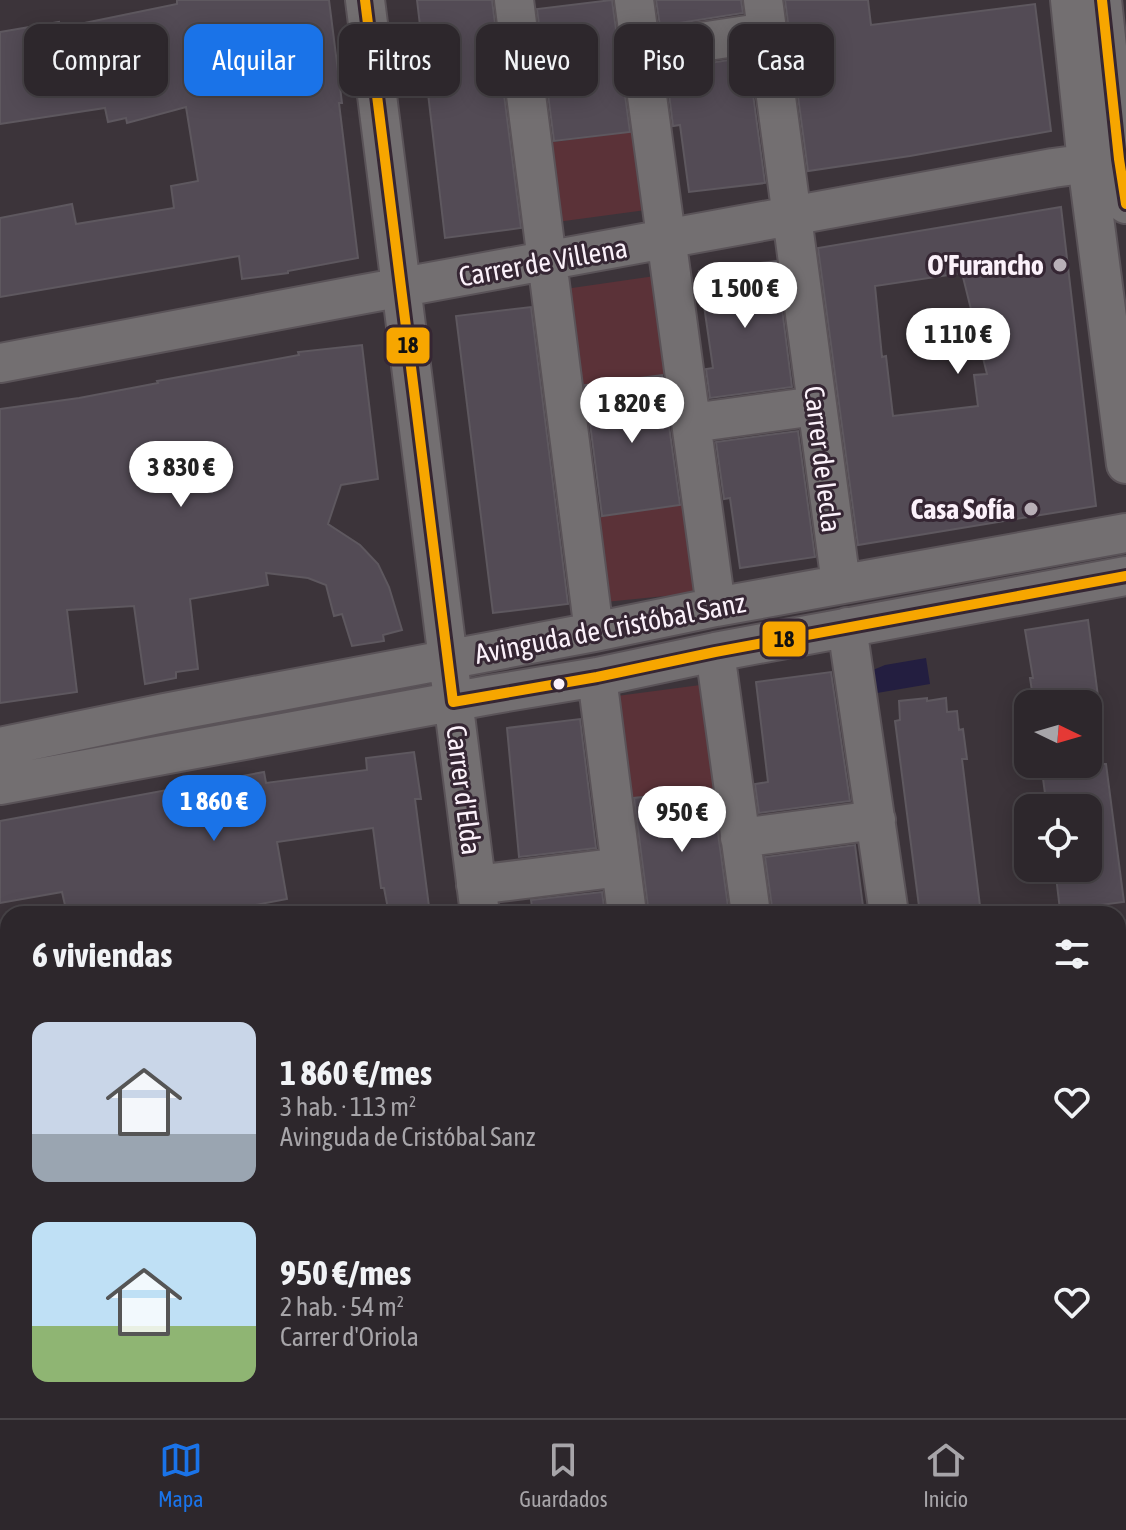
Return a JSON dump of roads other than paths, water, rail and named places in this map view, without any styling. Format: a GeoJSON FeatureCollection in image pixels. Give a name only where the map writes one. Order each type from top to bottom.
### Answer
{"type":"FeatureCollection","features":[{"type":"Feature","properties":{"kind":"street","name":"Carrer d'Elda"},"geometry":{"type":"LineString","coordinates":[[365,0],[478,900]]}},
{"type":"Feature","properties":{"kind":"street"},"geometry":{"type":"LineString","coordinates":[[514,0],[594,632]]}},
{"type":"Feature","properties":{"kind":"street"},"geometry":{"type":"LineString","coordinates":[[634,0],[637,24]]}},
{"type":"Feature","properties":{"kind":"street"},"geometry":{"type":"LineString","coordinates":[[1070,0],[1103,161],[1126,204]]}},
{"type":"Feature","properties":{"kind":"street"},"geometry":{"type":"LineString","coordinates":[[1102,0],[1103,161],[1126,464]]}},
{"type":"Feature","properties":{"kind":"street"},"geometry":{"type":"LineString","coordinates":[[713,31],[765,16]]}},
{"type":"Feature","properties":{"kind":"street","name":"Carrer de Iecla"},"geometry":{"type":"LineString","coordinates":[[765,16],[841,584]]}},
{"type":"Feature","properties":{"kind":"street"},"geometry":{"type":"LineString","coordinates":[[647,96],[716,607]]}},
{"type":"Feature","properties":{"kind":"street","name":"Carrer de Villena"},"geometry":{"type":"LineString","coordinates":[[0,363],[401,287],[1103,161]]}},
{"type":"Feature","properties":{"kind":"street"},"geometry":{"type":"LineString","coordinates":[[692,423],[816,406]]}},
{"type":"Feature","properties":{"kind":"street","name":"Avinguda de Cristóbal Sanz"},"geometry":{"type":"LineString","coordinates":[[0,747],[716,607],[1126,533]]}},
{"type":"Feature","properties":{"kind":"street","name":"Avinguda de Cristóbal Sanz"},"geometry":{"type":"LineString","coordinates":[[0,785],[597,677],[715,652],[1126,576]]}},
{"type":"Feature","properties":{"kind":"street"},"geometry":{"type":"LineString","coordinates":[[847,627],[888,906]]}},
{"type":"Feature","properties":{"kind":"street"},"geometry":{"type":"LineString","coordinates":[[715,652],[750,906]]}},
{"type":"Feature","properties":{"kind":"street"},"geometry":{"type":"LineString","coordinates":[[597,677],[626,906]]}},
{"type":"Feature","properties":{"kind":"street"},"geometry":{"type":"LineString","coordinates":[[740,838],[876,820]]}},
{"type":"Feature","properties":{"kind":"street"},"geometry":{"type":"LineString","coordinates":[[478,900],[621,867]]}},
{"type":"Feature","properties":{"kind":"place","name":"O'Furancho"},"geometry":{"type":"Point","coordinates":[1060,265]}},
{"type":"Feature","properties":{"kind":"place","name":"Casa Sofía"},"geometry":{"type":"Point","coordinates":[1031,509]}}]}
